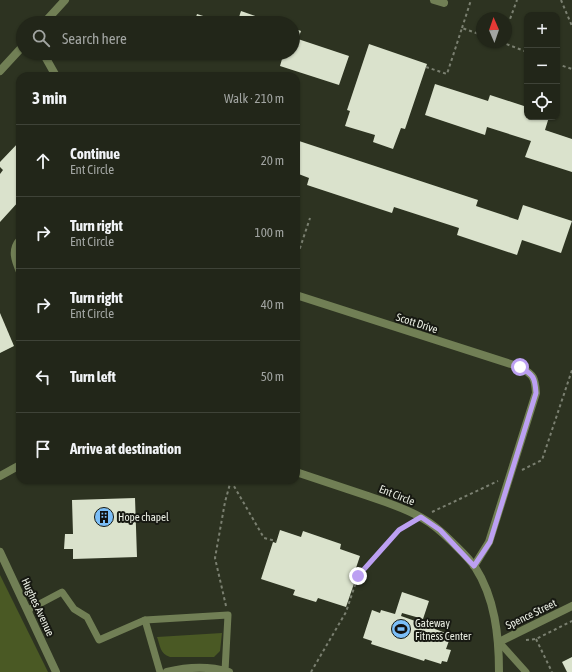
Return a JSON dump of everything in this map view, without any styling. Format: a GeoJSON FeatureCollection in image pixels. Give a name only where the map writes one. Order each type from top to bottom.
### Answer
{"type":"FeatureCollection","features":[{"type":"Feature","properties":{"kind":"street"},"geometry":{"type":"LineString","coordinates":[[50,16],[65,0]]}},
{"type":"Feature","properties":{"kind":"street"},"geometry":{"type":"LineString","coordinates":[[434,0],[444,3]]}},
{"type":"Feature","properties":{"kind":"street"},"geometry":{"type":"LineString","coordinates":[[0,71],[16,54]]}},
{"type":"Feature","properties":{"kind":"street"},"geometry":{"type":"LineString","coordinates":[[47,60],[54,72]]}},
{"type":"Feature","properties":{"kind":"street","name":"Scott Drive"},"geometry":{"type":"LineString","coordinates":[[300,296],[520,367],[531,373],[535,381],[536,393],[490,542],[474,566]]}},
{"type":"Feature","properties":{"kind":"street"},"geometry":{"type":"LineString","coordinates":[[0,476],[16,467]]}},
{"type":"Feature","properties":{"kind":"street","name":"Ent Circle"},"geometry":{"type":"LineString","coordinates":[[300,473],[383,501],[421,517],[440,530],[474,566],[483,582],[494,616],[499,642],[499,672]]}},
{"type":"Feature","properties":{"kind":"street","name":"Hughes Avenue"},"geometry":{"type":"LineString","coordinates":[[0,552],[56,672]]}},
{"type":"Feature","properties":{"kind":"street","name":"Spence Street"},"geometry":{"type":"LineString","coordinates":[[499,642],[572,606]]}},
{"type":"Feature","properties":{"kind":"street"},"geometry":{"type":"LineString","coordinates":[[167,672],[183,668],[227,671]]}},
{"type":"Feature","properties":{"kind":"lane"},"geometry":{"type":"LineString","coordinates":[[16,252],[14,260],[16,265]]}},
{"type":"Feature","properties":{"kind":"lane"},"geometry":{"type":"LineString","coordinates":[[28,610],[62,592],[74,609],[87,617],[99,640],[145,620],[228,615],[227,671]]}},
{"type":"Feature","properties":{"kind":"lane"},"geometry":{"type":"LineString","coordinates":[[145,620],[160,672]]}},
{"type":"Feature","properties":{"kind":"lane"},"geometry":{"type":"LineString","coordinates":[[499,642],[526,672]]}},
{"type":"Feature","properties":{"kind":"path"},"geometry":{"type":"LineString","coordinates":[[426,67],[447,74],[471,0]]}},
{"type":"Feature","properties":{"kind":"path"},"geometry":{"type":"LineString","coordinates":[[512,12],[516,0]]}},
{"type":"Feature","properties":{"kind":"path"},"geometry":{"type":"LineString","coordinates":[[561,0],[572,26]]}},
{"type":"Feature","properties":{"kind":"path"},"geometry":{"type":"LineString","coordinates":[[462,28],[476,33]]}},
{"type":"Feature","properties":{"kind":"path"},"geometry":{"type":"LineString","coordinates":[[512,46],[524,51]]}},
{"type":"Feature","properties":{"kind":"path"},"geometry":{"type":"LineString","coordinates":[[560,65],[572,69]]}},
{"type":"Feature","properties":{"kind":"path"},"geometry":{"type":"LineString","coordinates":[[300,248],[310,218]]}},
{"type":"Feature","properties":{"kind":"path"},"geometry":{"type":"LineString","coordinates":[[228,615],[215,558],[224,502],[230,484]]}},
{"type":"Feature","properties":{"kind":"path"},"geometry":{"type":"LineString","coordinates":[[233,484],[264,538],[276,541]]}},
{"type":"Feature","properties":{"kind":"path"},"geometry":{"type":"LineString","coordinates":[[311,672],[346,612],[358,576],[399,530],[421,517]]}},
{"type":"Feature","properties":{"kind":"path"},"geometry":{"type":"LineString","coordinates":[[536,639],[552,672]]}},
{"type":"Feature","properties":{"kind":"green space"},"geometry":{"type":"Polygon","coordinates":[[[0,575],[48,672],[0,672],[0,575]]]}},
{"type":"Feature","properties":{"kind":"green space"},"geometry":{"type":"Polygon","coordinates":[[[222,633],[220,651],[214,657],[167,656],[162,651],[157,637],[222,633]]]}},
{"type":"Feature","properties":{"kind":"building"},"geometry":{"type":"Polygon","coordinates":[[[241,11],[256,16],[239,16],[241,11]]]}},
{"type":"Feature","properties":{"kind":"building"},"geometry":{"type":"Polygon","coordinates":[[[300,40],[349,56],[339,85],[280,66],[282,60],[300,60],[300,40]]]}},
{"type":"Feature","properties":{"kind":"building"},"geometry":{"type":"Polygon","coordinates":[[[369,44],[427,64],[405,129],[401,128],[393,149],[373,142],[375,135],[345,126],[350,111],[347,110],[369,44]]]}},
{"type":"Feature","properties":{"kind":"building"},"geometry":{"type":"Polygon","coordinates":[[[435,84],[488,101],[490,95],[524,106],[524,120],[548,120],[545,130],[572,139],[572,172],[525,157],[531,141],[487,127],[485,135],[425,115],[435,84]]]}},
{"type":"Feature","properties":{"kind":"building"},"geometry":{"type":"Polygon","coordinates":[[[300,141],[478,200],[476,206],[518,220],[523,205],[572,221],[561,253],[522,240],[517,255],[457,235],[459,228],[394,207],[392,213],[307,185],[309,178],[300,175],[300,141]]]}},
{"type":"Feature","properties":{"kind":"building"},"geometry":{"type":"Polygon","coordinates":[[[16,145],[16,204],[0,222],[0,174],[3,170],[0,167],[0,162],[16,145]]]}},
{"type":"Feature","properties":{"kind":"building"},"geometry":{"type":"Polygon","coordinates":[[[0,313],[14,346],[0,353],[0,313]]]}},
{"type":"Feature","properties":{"kind":"building","name":"Hope chapel"},"geometry":{"type":"Polygon","coordinates":[[[135,498],[137,557],[73,559],[73,549],[64,549],[65,534],[73,534],[72,500],[135,498]]]}},
{"type":"Feature","properties":{"kind":"building"},"geometry":{"type":"Polygon","coordinates":[[[280,530],[301,537],[303,531],[341,544],[340,549],[360,556],[356,568],[359,569],[346,607],[318,598],[316,602],[293,595],[295,590],[261,579],[273,542],[276,543],[280,530]]]}},
{"type":"Feature","properties":{"kind":"building","name":"Gateway Fitness Center"},"geometry":{"type":"Polygon","coordinates":[[[402,592],[429,601],[423,619],[402,613],[401,616],[451,635],[446,649],[451,650],[447,662],[442,661],[441,664],[425,659],[424,661],[371,644],[372,641],[363,638],[372,610],[380,613],[381,610],[395,614],[402,592]]]}},
{"type":"Feature","properties":{"kind":"building"},"geometry":{"type":"Polygon","coordinates":[[[572,657],[572,672],[567,672],[562,662],[572,657]]]}},
{"type":"Feature","properties":{"kind":"place","name":"Hope chapel"},"geometry":{"type":"Point","coordinates":[104,517]}},
{"type":"Feature","properties":{"kind":"place","name":"Gateway Fitness Center"},"geometry":{"type":"Point","coordinates":[401,629]}},
{"type":"Feature","properties":{"kind":"route"},"geometry":{"type":"LineString","coordinates":[[358,576],[399,530],[421,517],[440,530],[474,566],[490,542],[536,393],[535,381],[531,373],[520,367]]}}]}
